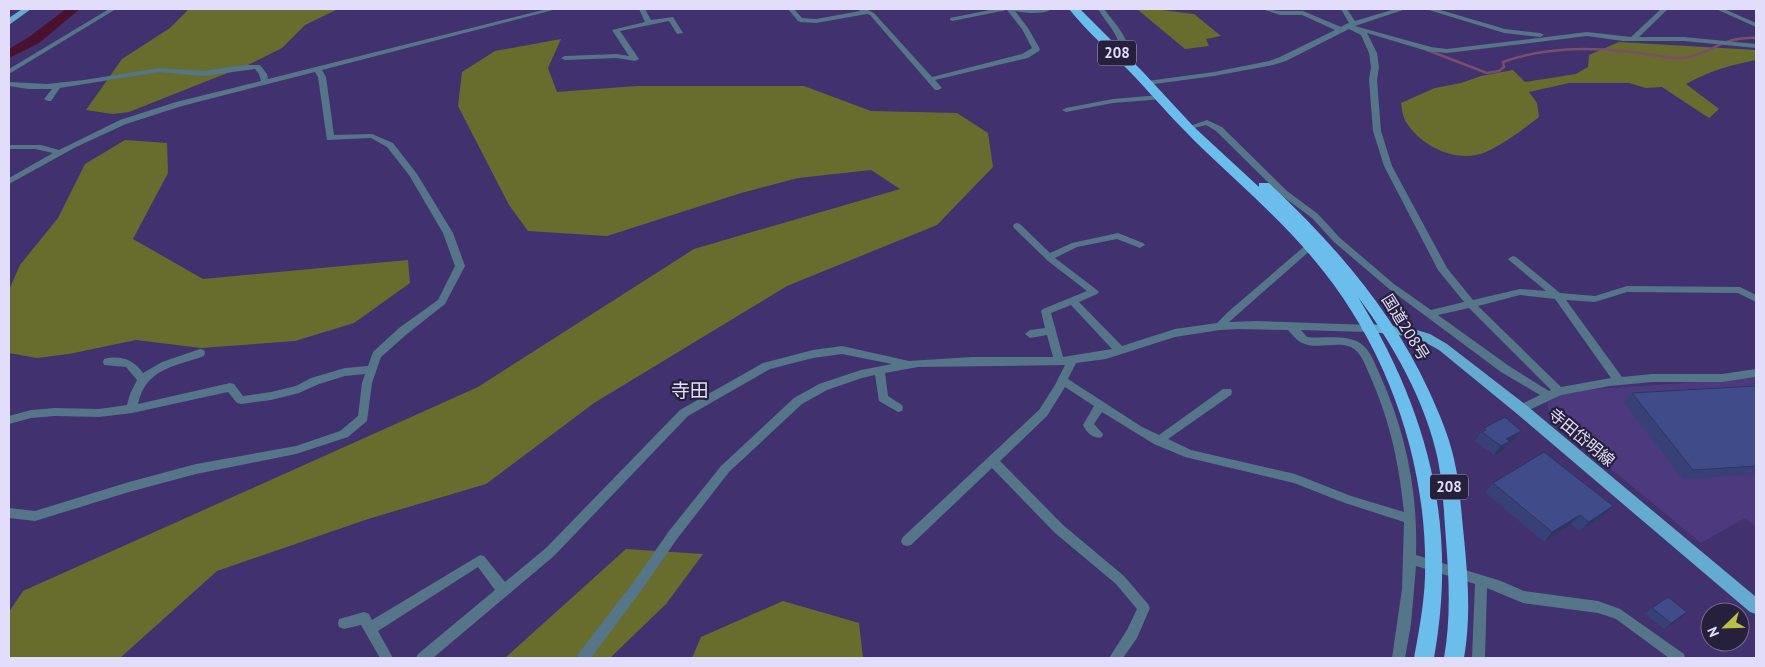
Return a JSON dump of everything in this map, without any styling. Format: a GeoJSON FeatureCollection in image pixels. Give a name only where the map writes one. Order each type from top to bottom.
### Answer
{"type":"FeatureCollection","features":[{"type":"Feature","properties":{"kind":"highway","name":"国道208号"},"geometry":{"type":"LineString","coordinates":[[1074,9],[1188,127],[1310,246],[1354,304],[1383,352],[1419,448],[1430,513],[1434,566],[1424,658]]}},
{"type":"Feature","properties":{"kind":"highway","name":"国道208号"},"geometry":{"type":"LineString","coordinates":[[1160,97],[1308,218],[1386,328],[1414,374],[1443,449],[1452,511],[1460,610],[1454,658]]}},
{"type":"Feature","properties":{"kind":"main road"},"geometry":{"type":"LineString","coordinates":[[9,22],[27,9]]}},
{"type":"Feature","properties":{"kind":"main road","name":"寺田岱明線"},"geometry":{"type":"LineString","coordinates":[[1368,328],[1408,331],[1432,340],[1521,409],[1756,607]]}},
{"type":"Feature","properties":{"kind":"street"},"geometry":{"type":"LineString","coordinates":[[9,72],[113,9]]}},
{"type":"Feature","properties":{"kind":"street"},"geometry":{"type":"LineString","coordinates":[[9,181],[123,122],[179,104],[554,9]]}},
{"type":"Feature","properties":{"kind":"street"},"geometry":{"type":"LineString","coordinates":[[642,9],[649,23]]}},
{"type":"Feature","properties":{"kind":"street"},"geometry":{"type":"LineString","coordinates":[[791,9],[800,20],[816,20],[864,11],[872,14],[938,88]]}},
{"type":"Feature","properties":{"kind":"street"},"geometry":{"type":"LineString","coordinates":[[952,19],[1004,9]]}},
{"type":"Feature","properties":{"kind":"street"},"geometry":{"type":"LineString","coordinates":[[931,79],[1025,56],[1036,49],[1025,28],[1011,9]]}},
{"type":"Feature","properties":{"kind":"street"},"geometry":{"type":"LineString","coordinates":[[1011,9],[1029,11],[1049,9]]}},
{"type":"Feature","properties":{"kind":"street"},"geometry":{"type":"LineString","coordinates":[[1101,9],[1125,42],[1124,59]]}},
{"type":"Feature","properties":{"kind":"street"},"geometry":{"type":"LineString","coordinates":[[1267,9],[1280,13],[1303,13],[1339,29]]}},
{"type":"Feature","properties":{"kind":"street"},"geometry":{"type":"LineString","coordinates":[[1344,9],[1350,25],[1364,34],[1374,53],[1375,67],[1373,80],[1377,131],[1388,166],[1443,270],[1471,304],[1554,393]]}},
{"type":"Feature","properties":{"kind":"street"},"geometry":{"type":"LineString","coordinates":[[1147,83],[1214,74],[1284,60],[1339,29],[1401,9]]}},
{"type":"Feature","properties":{"kind":"street"},"geometry":{"type":"LineString","coordinates":[[1431,9],[1504,31],[1554,37]]}},
{"type":"Feature","properties":{"kind":"street"},"geometry":{"type":"LineString","coordinates":[[1634,38],[1665,9]]}},
{"type":"Feature","properties":{"kind":"street"},"geometry":{"type":"LineString","coordinates":[[1719,9],[1756,25]]}},
{"type":"Feature","properties":{"kind":"street"},"geometry":{"type":"LineString","coordinates":[[565,58],[617,56],[635,59],[616,30],[671,18],[679,33]]}},
{"type":"Feature","properties":{"kind":"street"},"geometry":{"type":"LineString","coordinates":[[1350,25],[1364,31],[1446,51],[1587,34],[1623,39],[1684,39],[1756,46]]}},
{"type":"Feature","properties":{"kind":"street"},"geometry":{"type":"LineString","coordinates":[[9,84],[36,88],[162,70],[207,74],[248,66],[257,67],[263,74],[265,82]]}},
{"type":"Feature","properties":{"kind":"street"},"geometry":{"type":"LineString","coordinates":[[9,513],[35,516],[196,469],[296,450],[344,434],[363,418],[367,383],[377,355],[403,331],[442,302],[460,266],[448,234],[412,174],[390,145],[372,136],[330,138],[322,77],[317,68]]}},
{"type":"Feature","properties":{"kind":"street"},"geometry":{"type":"LineString","coordinates":[[48,99],[58,86]]}},
{"type":"Feature","properties":{"kind":"street"},"geometry":{"type":"LineString","coordinates":[[1066,110],[1095,102],[1120,98],[1160,97]]}},
{"type":"Feature","properties":{"kind":"street"},"geometry":{"type":"LineString","coordinates":[[9,147],[35,146],[50,148],[60,153]]}},
{"type":"Feature","properties":{"kind":"street"},"geometry":{"type":"LineString","coordinates":[[1308,218],[1360,261],[1506,369],[1554,393]]}},
{"type":"Feature","properties":{"kind":"street"},"geometry":{"type":"LineString","coordinates":[[1017,226],[1049,257],[1094,292],[1046,311],[1059,361]]}},
{"type":"Feature","properties":{"kind":"street"},"geometry":{"type":"LineString","coordinates":[[1049,257],[1075,245],[1118,236],[1140,245]]}},
{"type":"Feature","properties":{"kind":"street"},"geometry":{"type":"LineString","coordinates":[[1220,326],[1231,314],[1310,246]]}},
{"type":"Feature","properties":{"kind":"street"},"geometry":{"type":"LineString","coordinates":[[1513,259],[1558,296],[1619,381]]}},
{"type":"Feature","properties":{"kind":"street"},"geometry":{"type":"LineString","coordinates":[[1430,314],[1520,292],[1596,300],[1627,289],[1740,290],[1756,299]]}},
{"type":"Feature","properties":{"kind":"street"},"geometry":{"type":"LineString","coordinates":[[1073,301],[1120,351]]}},
{"type":"Feature","properties":{"kind":"street"},"geometry":{"type":"LineString","coordinates":[[583,658],[673,535],[726,469],[798,401],[823,387],[879,370],[911,364],[1072,360],[1120,351],[1175,334],[1220,326],[1242,324],[1368,328]]}},
{"type":"Feature","properties":{"kind":"street"},"geometry":{"type":"LineString","coordinates":[[1291,326],[1304,340],[1351,343],[1358,346],[1380,386],[1390,414],[1408,489],[1412,559],[1406,619],[1398,658]]}},
{"type":"Feature","properties":{"kind":"street"},"geometry":{"type":"LineString","coordinates":[[1030,334],[1051,331]]}},
{"type":"Feature","properties":{"kind":"street"},"geometry":{"type":"LineString","coordinates":[[423,658],[550,552],[684,413],[767,366],[813,354],[842,350],[911,364]]}},
{"type":"Feature","properties":{"kind":"street"},"geometry":{"type":"LineString","coordinates":[[132,408],[134,394],[142,380],[161,365],[185,359],[200,352]]}},
{"type":"Feature","properties":{"kind":"street"},"geometry":{"type":"LineString","coordinates":[[907,541],[1043,413],[1063,381],[1072,360]]}},
{"type":"Feature","properties":{"kind":"street"},"geometry":{"type":"LineString","coordinates":[[108,362],[124,361],[132,364],[142,380]]}},
{"type":"Feature","properties":{"kind":"street"},"geometry":{"type":"LineString","coordinates":[[9,420],[39,413],[99,413],[197,396],[230,387],[242,400],[271,396],[299,389],[315,381],[345,372],[372,370]]}},
{"type":"Feature","properties":{"kind":"street"},"geometry":{"type":"LineString","coordinates":[[879,370],[884,398],[898,408]]}},
{"type":"Feature","properties":{"kind":"street"},"geometry":{"type":"LineString","coordinates":[[1521,409],[1554,393],[1619,381],[1652,378],[1722,378],[1756,373]]}},
{"type":"Feature","properties":{"kind":"street"},"geometry":{"type":"LineString","coordinates":[[1063,381],[1158,440],[1189,454],[1295,479],[1349,500],[1409,519]]}},
{"type":"Feature","properties":{"kind":"street"},"geometry":{"type":"LineString","coordinates":[[1158,440],[1227,392]]}},
{"type":"Feature","properties":{"kind":"street"},"geometry":{"type":"LineString","coordinates":[[1098,434],[1088,425],[1100,405]]}},
{"type":"Feature","properties":{"kind":"street"},"geometry":{"type":"LineString","coordinates":[[993,461],[1059,529],[1120,580],[1144,608],[1132,634],[1115,658]]}},
{"type":"Feature","properties":{"kind":"street"},"geometry":{"type":"LineString","coordinates":[[1412,559],[1458,573],[1523,597],[1598,607],[1620,615],[1679,658]]}},
{"type":"Feature","properties":{"kind":"street"},"geometry":{"type":"LineString","coordinates":[[370,629],[480,560],[503,590]]}},
{"type":"Feature","properties":{"kind":"street"},"geometry":{"type":"LineString","coordinates":[[1478,658],[1481,581]]}},
{"type":"Feature","properties":{"kind":"street"},"geometry":{"type":"LineString","coordinates":[[344,623],[364,618],[387,658]]}},
{"type":"Feature","properties":{"kind":"shaded area"},"geometry":{"type":"Polygon","coordinates":[[[1756,378],[1756,527],[1745,518],[1701,543],[1570,435],[1548,410],[1548,402],[1563,393],[1756,378]]]}},
{"type":"Feature","properties":{"kind":"green space"},"geometry":{"type":"Polygon","coordinates":[[[189,9],[338,9],[305,25],[282,48],[250,64],[129,112],[113,114],[86,110],[122,59],[170,28],[189,9]]]}},
{"type":"Feature","properties":{"kind":"green space"},"geometry":{"type":"Polygon","coordinates":[[[1137,9],[1194,14],[1221,36],[1206,39],[1209,46],[1185,49],[1137,9]]]}},
{"type":"Feature","properties":{"kind":"green space"},"geometry":{"type":"Polygon","coordinates":[[[561,39],[548,68],[557,92],[637,86],[804,86],[871,111],[957,113],[988,133],[993,167],[937,225],[787,286],[594,403],[486,484],[368,519],[217,571],[120,658],[9,658],[9,612],[23,591],[478,387],[694,249],[900,189],[871,170],[798,178],[741,193],[607,236],[528,231],[509,205],[458,106],[462,72],[495,51],[561,39]]]}},
{"type":"Feature","properties":{"kind":"green space"},"geometry":{"type":"Polygon","coordinates":[[[1619,42],[1756,50],[1756,60],[1720,69],[1686,84],[1719,109],[1709,118],[1662,87],[1646,88],[1629,83],[1569,83],[1529,92],[1537,103],[1539,117],[1509,139],[1491,149],[1476,155],[1466,156],[1446,153],[1436,149],[1419,137],[1404,118],[1401,103],[1435,88],[1513,70],[1525,82],[1576,74],[1588,67],[1589,55],[1619,42]]]}},
{"type":"Feature","properties":{"kind":"green space"},"geometry":{"type":"Polygon","coordinates":[[[125,140],[167,143],[168,173],[133,239],[203,279],[408,260],[410,283],[354,323],[295,341],[201,348],[136,340],[69,354],[37,358],[9,353],[9,290],[20,265],[58,218],[85,164],[125,140]]]}},
{"type":"Feature","properties":{"kind":"green space"},"geometry":{"type":"Polygon","coordinates":[[[626,549],[703,554],[666,604],[610,658],[505,658],[626,549]]]}},
{"type":"Feature","properties":{"kind":"green space"},"geometry":{"type":"Polygon","coordinates":[[[783,601],[859,623],[863,658],[692,658],[701,637],[783,601]]]}},
{"type":"Feature","properties":{"kind":"building"},"geometry":{"type":"Polygon","coordinates":[[[1756,386],[1756,466],[1693,470],[1632,393],[1756,386]]]}},
{"type":"Feature","properties":{"kind":"building"},"geometry":{"type":"Polygon","coordinates":[[[1505,417],[1521,431],[1506,439],[1510,441],[1501,446],[1482,432],[1486,430],[1484,428],[1505,417]]]}},
{"type":"Feature","properties":{"kind":"building"},"geometry":{"type":"Polygon","coordinates":[[[1544,452],[1613,506],[1589,522],[1580,515],[1552,532],[1493,483],[1544,452]]]}},
{"type":"Feature","properties":{"kind":"building"},"geometry":{"type":"Polygon","coordinates":[[[1668,597],[1687,612],[1671,623],[1652,608],[1668,597]]]}},
{"type":"Feature","properties":{"kind":"waterway"},"geometry":{"type":"LineString","coordinates":[[9,54],[34,40],[74,9]]}},
{"type":"Feature","properties":{"kind":"waterway"},"geometry":{"type":"LineString","coordinates":[[1427,50],[1487,73],[1499,71],[1504,67],[1503,62],[1535,53],[1599,49],[1682,58],[1734,40],[1756,38]]}},
{"type":"Feature","properties":{"kind":"district","name":"寺田"},"geometry":{"type":"Point","coordinates":[690,390]}}]}
